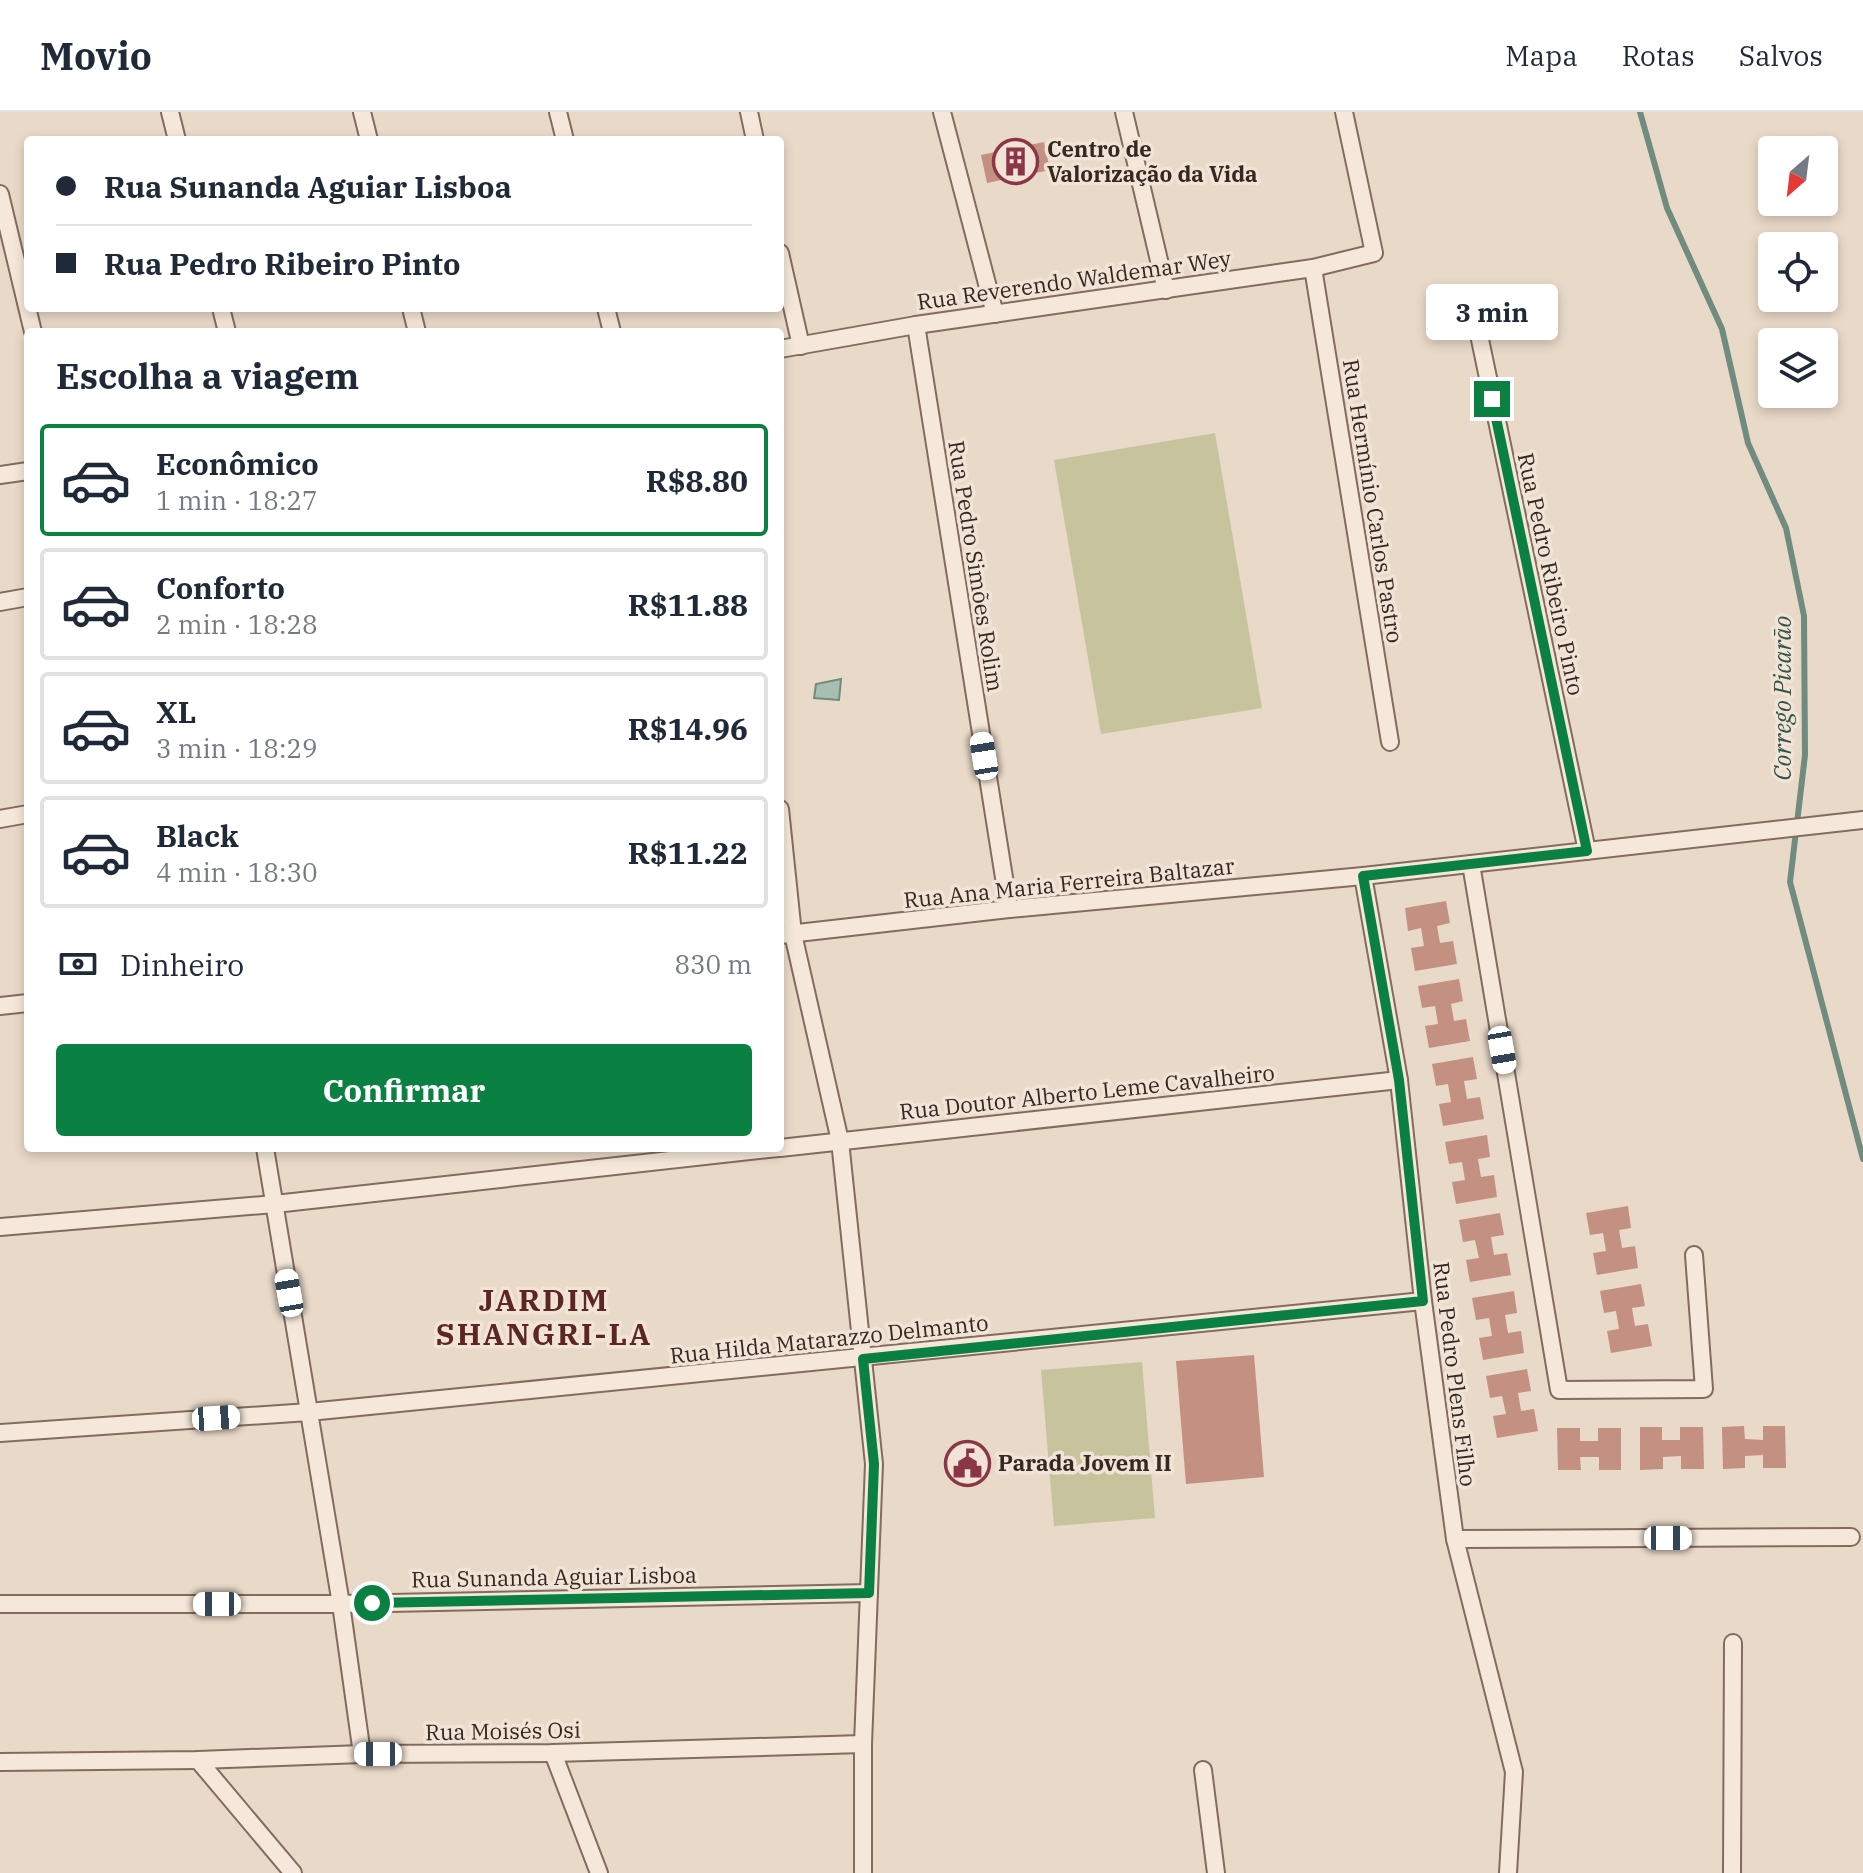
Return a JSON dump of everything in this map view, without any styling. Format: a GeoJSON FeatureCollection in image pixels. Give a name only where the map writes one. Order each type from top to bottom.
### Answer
{"type":"FeatureCollection","features":[{"type":"Feature","properties":{"kind":"street"},"geometry":{"type":"LineString","coordinates":[[170,112],[176,136]]}},
{"type":"Feature","properties":{"kind":"street"},"geometry":{"type":"LineString","coordinates":[[362,112],[368,136]]}},
{"type":"Feature","properties":{"kind":"street"},"geometry":{"type":"LineString","coordinates":[[558,112],[564,136]]}},
{"type":"Feature","properties":{"kind":"street"},"geometry":{"type":"LineString","coordinates":[[749,112],[754,136]]}},
{"type":"Feature","properties":{"kind":"street"},"geometry":{"type":"LineString","coordinates":[[942,112],[995,314]]}},
{"type":"Feature","properties":{"kind":"street"},"geometry":{"type":"LineString","coordinates":[[1124,112],[1166,290]]}},
{"type":"Feature","properties":{"kind":"street","name":"Rua Reverendo Waldemar Wey"},"geometry":{"type":"LineString","coordinates":[[784,348],[916,325],[1313,268],[1374,253],[1344,112]]}},
{"type":"Feature","properties":{"kind":"street"},"geometry":{"type":"LineString","coordinates":[[0,194],[24,294]]}},
{"type":"Feature","properties":{"kind":"street","name":"Rua Hermínio Carlos Pastro"},"geometry":{"type":"LineString","coordinates":[[1313,268],[1390,742]]}},
{"type":"Feature","properties":{"kind":"street"},"geometry":{"type":"LineString","coordinates":[[784,271],[801,346]]}},
{"type":"Feature","properties":{"kind":"street","name":"Rua Pedro Ribeiro Pinto"},"geometry":{"type":"LineString","coordinates":[[1473,306],[1587,851]]}},
{"type":"Feature","properties":{"kind":"street","name":"Rua Pedro Simões Rolim"},"geometry":{"type":"LineString","coordinates":[[916,325],[1009,909]]}},
{"type":"Feature","properties":{"kind":"street"},"geometry":{"type":"LineString","coordinates":[[0,475],[24,472]]}},
{"type":"Feature","properties":{"kind":"street"},"geometry":{"type":"LineString","coordinates":[[0,602],[24,598]]}},
{"type":"Feature","properties":{"kind":"street"},"geometry":{"type":"LineString","coordinates":[[0,819],[24,815]]}},
{"type":"Feature","properties":{"kind":"street","name":"Rua Ana Maria Ferreira Baltazar"},"geometry":{"type":"LineString","coordinates":[[787,934],[1009,909],[1363,876],[1863,820]]}},
{"type":"Feature","properties":{"kind":"street"},"geometry":{"type":"LineString","coordinates":[[1471,864],[1559,1390],[1704,1389],[1694,1255]]}},
{"type":"Feature","properties":{"kind":"street","name":"Rua Pedro Plens Filho"},"geometry":{"type":"LineString","coordinates":[[1363,876],[1399,1080],[1423,1301],[1455,1539],[1514,1772],[1508,1873]]}},
{"type":"Feature","properties":{"kind":"street"},"geometry":{"type":"LineString","coordinates":[[784,880],[787,934],[840,1141],[874,1464],[863,1744],[863,1873]]}},
{"type":"Feature","properties":{"kind":"street"},"geometry":{"type":"LineString","coordinates":[[0,1006],[24,1003]]}},
{"type":"Feature","properties":{"kind":"street","name":"Rua Doutor Alberto Leme Cavalheiro"},"geometry":{"type":"LineString","coordinates":[[784,1147],[1399,1080]]}},
{"type":"Feature","properties":{"kind":"street"},"geometry":{"type":"LineString","coordinates":[[266,1152],[341,1604],[362,1754]]}},
{"type":"Feature","properties":{"kind":"street","name":"Rua Doutor Alberto Leme Cavalheiro"},"geometry":{"type":"LineString","coordinates":[[0,1227],[275,1204],[743,1152]]}},
{"type":"Feature","properties":{"kind":"street","name":"Rua Hilda Matarazzo Delmanto"},"geometry":{"type":"LineString","coordinates":[[0,1433],[309,1412],[1423,1301]]}},
{"type":"Feature","properties":{"kind":"street"},"geometry":{"type":"LineString","coordinates":[[1455,1539],[1851,1537]]}},
{"type":"Feature","properties":{"kind":"street","name":"Rua Sunanda Aguiar Lisboa"},"geometry":{"type":"LineString","coordinates":[[0,1604],[341,1604],[869,1593]]}},
{"type":"Feature","properties":{"kind":"street"},"geometry":{"type":"LineString","coordinates":[[1732,1873],[1733,1643]]}},
{"type":"Feature","properties":{"kind":"street","name":"Rua Moisés Osi"},"geometry":{"type":"LineString","coordinates":[[0,1762],[553,1753],[863,1744]]}},
{"type":"Feature","properties":{"kind":"street"},"geometry":{"type":"LineString","coordinates":[[553,1753],[599,1873]]}},
{"type":"Feature","properties":{"kind":"street"},"geometry":{"type":"LineString","coordinates":[[198,1760],[293,1873]]}},
{"type":"Feature","properties":{"kind":"street"},"geometry":{"type":"LineString","coordinates":[[1203,1770],[1216,1873]]}},
{"type":"Feature","properties":{"kind":"shaded area"},"geometry":{"type":"Polygon","coordinates":[[[1215,433],[1262,708],[1101,734],[1054,460],[1215,433]]]}},
{"type":"Feature","properties":{"kind":"shaded area"},"geometry":{"type":"Polygon","coordinates":[[[841,679],[839,700],[814,698],[816,684],[841,679]]]}},
{"type":"Feature","properties":{"kind":"shaded area"},"geometry":{"type":"Polygon","coordinates":[[[1142,1362],[1155,1518],[1054,1526],[1041,1370],[1142,1362]]]}},
{"type":"Feature","properties":{"kind":"building","name":"Centro de Valorização da Vida"},"geometry":{"type":"Polygon","coordinates":[[[1044,142],[1050,170],[987,183],[981,155],[1044,142]]]}},
{"type":"Feature","properties":{"kind":"building"},"geometry":{"type":"Polygon","coordinates":[[[1446,901],[1450,923],[1437,926],[1440,943],[1453,941],[1457,964],[1415,971],[1411,948],[1424,946],[1421,928],[1408,931],[1405,908],[1446,901]]]}},
{"type":"Feature","properties":{"kind":"building"},"geometry":{"type":"Polygon","coordinates":[[[1459,979],[1463,1001],[1451,1004],[1454,1021],[1466,1019],[1470,1041],[1429,1048],[1425,1026],[1438,1024],[1435,1006],[1422,1008],[1418,986],[1459,979]]]}},
{"type":"Feature","properties":{"kind":"building"},"geometry":{"type":"Polygon","coordinates":[[[1473,1057],[1477,1079],[1464,1081],[1467,1099],[1480,1097],[1484,1119],[1443,1126],[1439,1104],[1451,1102],[1448,1084],[1436,1086],[1432,1064],[1473,1057]]]}},
{"type":"Feature","properties":{"kind":"building"},"geometry":{"type":"Polygon","coordinates":[[[1487,1135],[1490,1157],[1478,1159],[1481,1177],[1494,1175],[1497,1197],[1456,1204],[1452,1182],[1465,1180],[1462,1162],[1449,1164],[1445,1142],[1487,1135]]]}},
{"type":"Feature","properties":{"kind":"building"},"geometry":{"type":"Polygon","coordinates":[[[1628,1206],[1631,1228],[1619,1230],[1622,1248],[1635,1246],[1638,1268],[1597,1275],[1593,1253],[1606,1251],[1603,1233],[1590,1235],[1586,1213],[1628,1206]]]}},
{"type":"Feature","properties":{"kind":"building"},"geometry":{"type":"Polygon","coordinates":[[[1500,1213],[1504,1235],[1491,1237],[1494,1255],[1507,1253],[1511,1275],[1470,1282],[1466,1260],[1479,1258],[1475,1240],[1463,1242],[1459,1220],[1500,1213]]]}},
{"type":"Feature","properties":{"kind":"building"},"geometry":{"type":"Polygon","coordinates":[[[1641,1284],[1645,1306],[1632,1308],[1635,1326],[1648,1324],[1652,1346],[1611,1353],[1607,1331],[1619,1329],[1616,1311],[1604,1313],[1600,1291],[1641,1284]]]}},
{"type":"Feature","properties":{"kind":"building"},"geometry":{"type":"Polygon","coordinates":[[[1514,1291],[1517,1313],[1505,1315],[1508,1333],[1521,1331],[1524,1353],[1483,1360],[1479,1338],[1492,1336],[1489,1318],[1476,1320],[1472,1298],[1514,1291]]]}},
{"type":"Feature","properties":{"kind":"building"},"geometry":{"type":"Polygon","coordinates":[[[1254,1355],[1264,1477],[1186,1484],[1176,1361],[1254,1355]]]}},
{"type":"Feature","properties":{"kind":"building"},"geometry":{"type":"Polygon","coordinates":[[[1527,1369],[1531,1391],[1518,1393],[1521,1411],[1534,1409],[1538,1431],[1497,1438],[1493,1416],[1506,1414],[1502,1396],[1490,1398],[1486,1376],[1527,1369]]]}},
{"type":"Feature","properties":{"kind":"building"},"geometry":{"type":"Polygon","coordinates":[[[1744,1426],[1745,1439],[1763,1440],[1763,1426],[1785,1426],[1786,1468],[1763,1468],[1763,1455],[1745,1456],[1745,1468],[1723,1469],[1722,1427],[1744,1426]]]}},
{"type":"Feature","properties":{"kind":"building"},"geometry":{"type":"Polygon","coordinates":[[[1640,1427],[1662,1427],[1662,1440],[1680,1440],[1680,1427],[1703,1427],[1704,1469],[1681,1469],[1681,1456],[1663,1457],[1663,1469],[1640,1470],[1640,1427]]]}},
{"type":"Feature","properties":{"kind":"building"},"geometry":{"type":"Polygon","coordinates":[[[1557,1428],[1580,1428],[1580,1441],[1598,1441],[1598,1428],[1621,1428],[1621,1470],[1599,1470],[1599,1457],[1580,1457],[1581,1470],[1558,1470],[1557,1428]]]}},
{"type":"Feature","properties":{"kind":"waterway","name":"Corrego Picarão"},"geometry":{"type":"LineString","coordinates":[[1640,112],[1667,208],[1722,329],[1748,443],[1786,528],[1804,616],[1805,755],[1790,882],[1863,1159]]}},
{"type":"Feature","properties":{"kind":"place","name":"Centro de Valorização da Vida"},"geometry":{"type":"Point","coordinates":[1016,162]}},
{"type":"Feature","properties":{"kind":"place","name":"Parada Jovem II"},"geometry":{"type":"Point","coordinates":[967,1463]}},
{"type":"Feature","properties":{"kind":"district","name":"JARDIM SHANGRI-LA"},"geometry":{"type":"Point","coordinates":[544,1318]}},
{"type":"Feature","properties":{"kind":"route"},"geometry":{"type":"LineString","coordinates":[[372,1603],[869,1593],[874,1464],[863,1359],[1423,1301],[1399,1080],[1363,876],[1587,851],[1492,399]]}}]}
